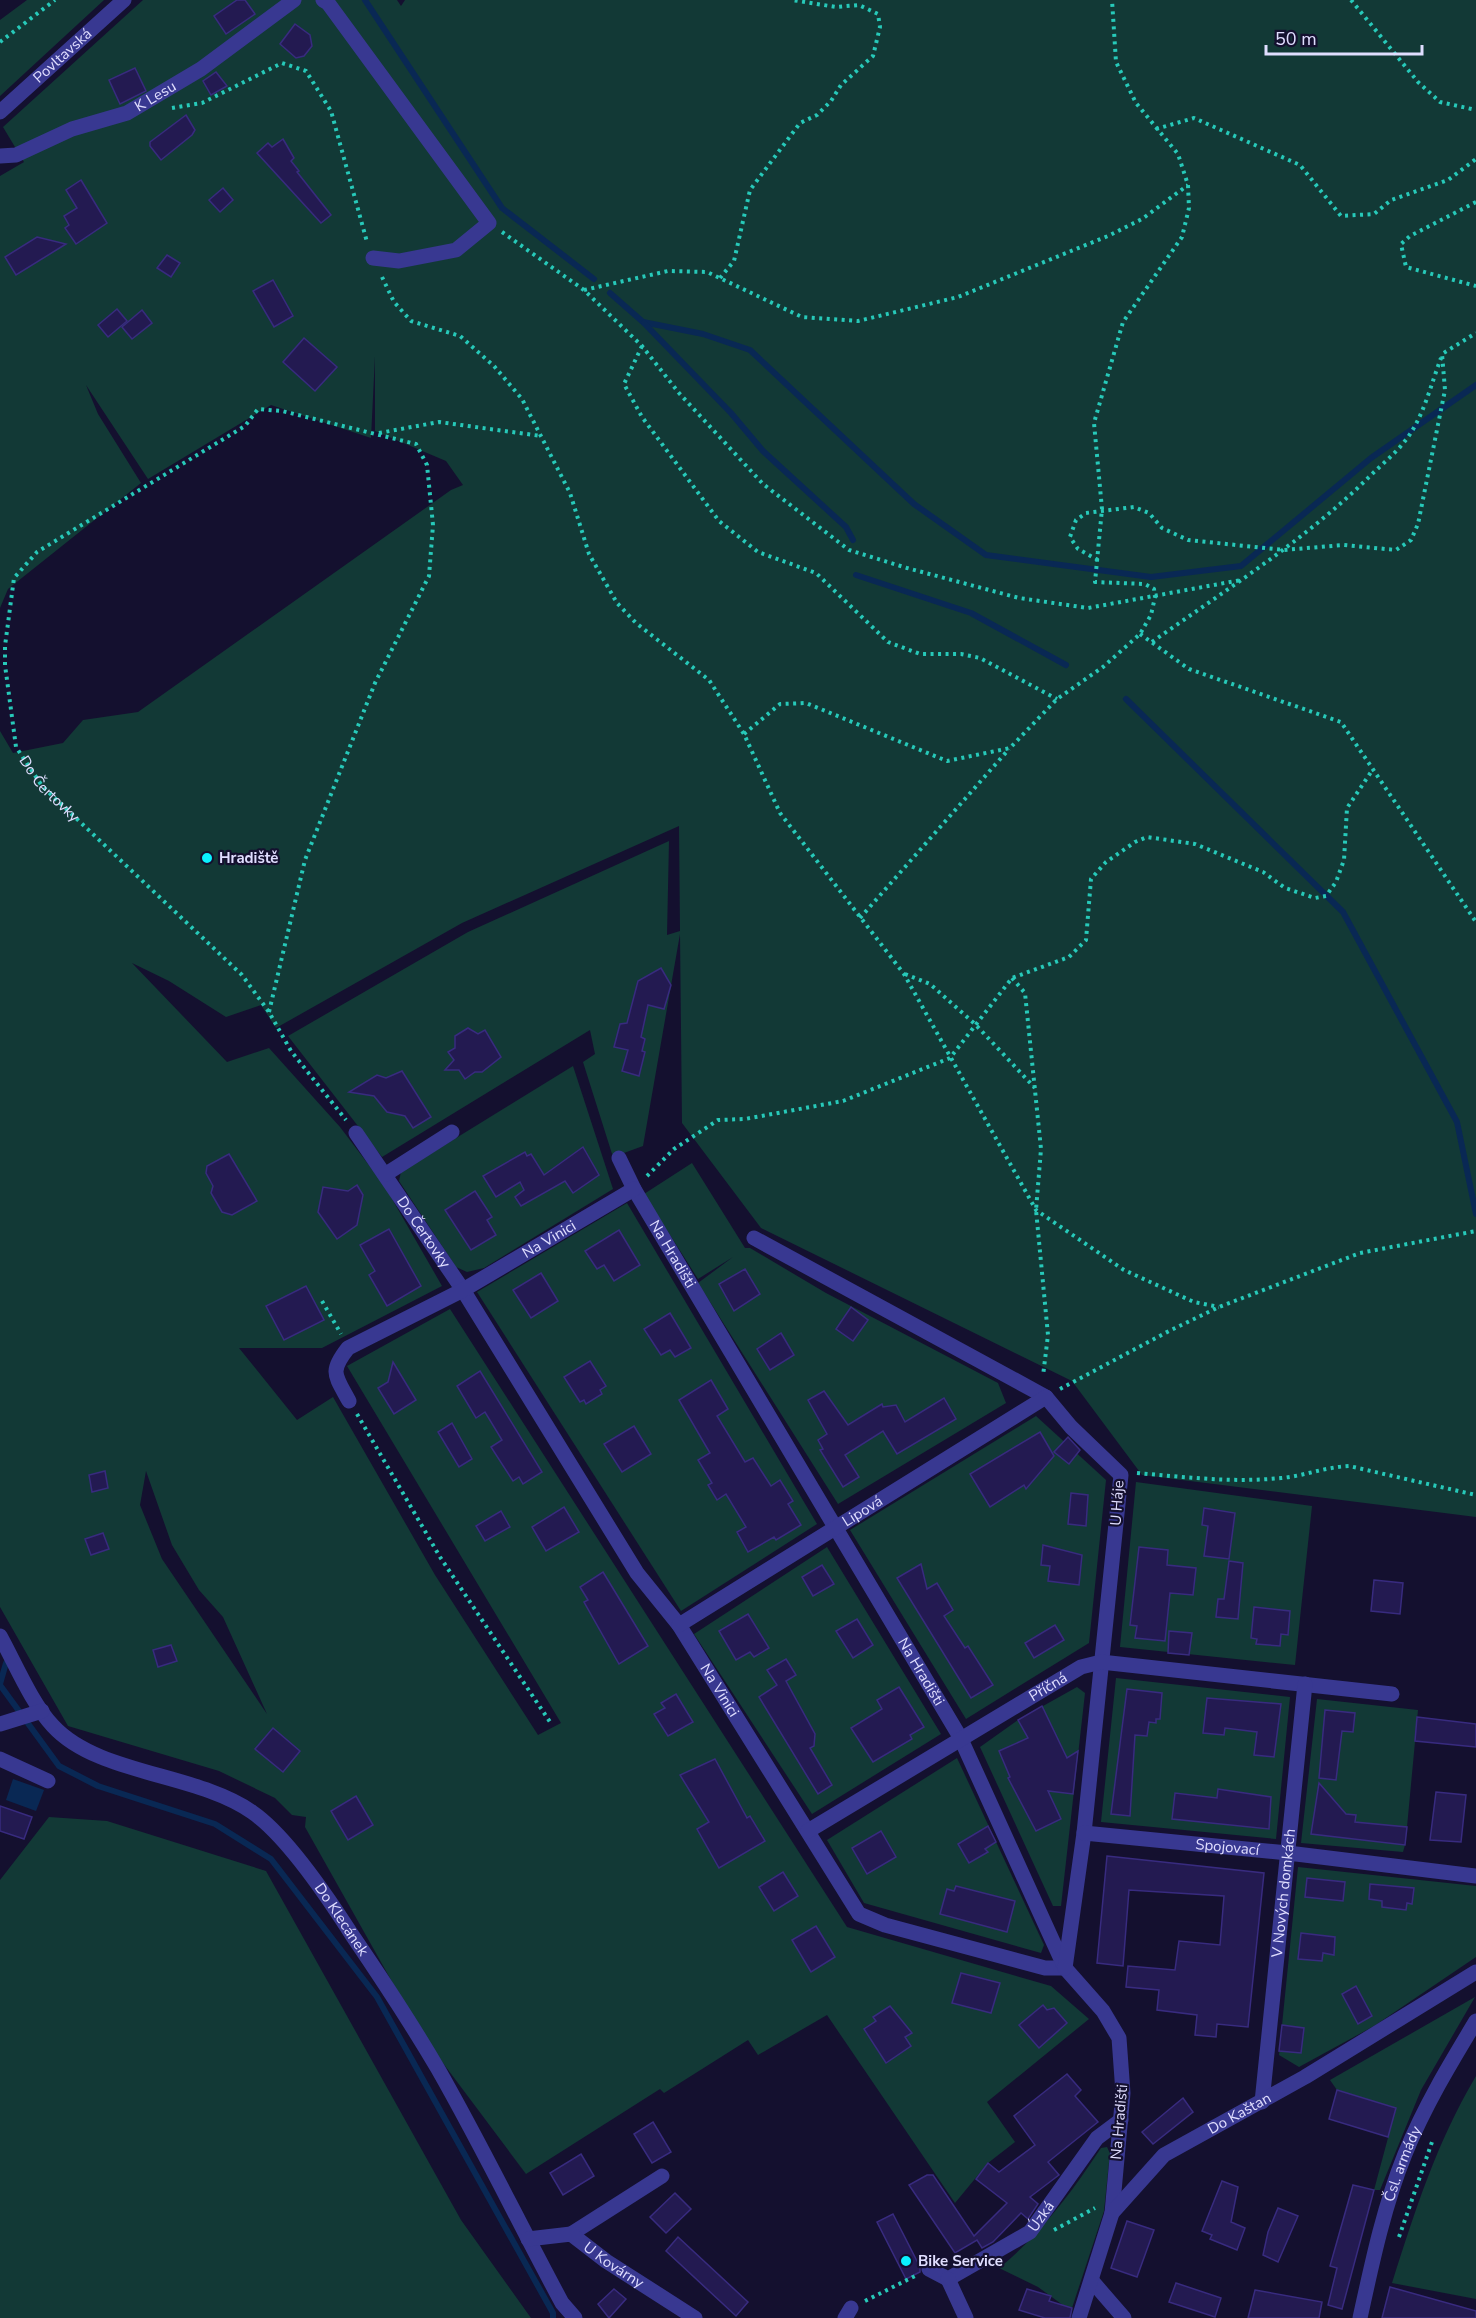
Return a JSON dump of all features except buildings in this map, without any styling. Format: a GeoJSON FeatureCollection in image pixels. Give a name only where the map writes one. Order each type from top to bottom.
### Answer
{"type":"FeatureCollection","features":[{"type":"Feature","properties":{"kind":"street","name":"Povltavská"},"geometry":{"type":"LineString","coordinates":[[0,112],[124,0]]}},
{"type":"Feature","properties":{"kind":"street","name":"K Lesu"},"geometry":{"type":"LineString","coordinates":[[0,156],[16,155],[72,129],[127,113],[201,69],[294,0]]}},
{"type":"Feature","properties":{"kind":"street"},"geometry":{"type":"LineString","coordinates":[[326,2],[489,223],[456,250],[399,261],[373,258]]}},
{"type":"Feature","properties":{"kind":"street"},"geometry":{"type":"LineString","coordinates":[[386,1174],[452,1132]]}},
{"type":"Feature","properties":{"kind":"street","name":"Do Čertovky"},"geometry":{"type":"LineString","coordinates":[[356,1133],[463,1290]]}},
{"type":"Feature","properties":{"kind":"street","name":"Na Hradišti"},"geometry":{"type":"LineString","coordinates":[[619,1158],[634,1189],[960,1737],[1065,1968],[1102,2011],[1119,2038],[1123,2074],[1112,2213]]}},
{"type":"Feature","properties":{"kind":"street","name":"Na Vinici"},"geometry":{"type":"LineString","coordinates":[[348,1348],[463,1290],[634,1189]]}},
{"type":"Feature","properties":{"kind":"street","name":"U Háje"},"geometry":{"type":"LineString","coordinates":[[754,1238],[1046,1397],[1071,1427],[1121,1475],[1084,1833],[1065,1968]]}},
{"type":"Feature","properties":{"kind":"street","name":"Na Vinici"},"geometry":{"type":"LineString","coordinates":[[463,1290],[637,1573],[679,1625],[860,1914],[885,1925],[1045,1968],[1065,1968]]}},
{"type":"Feature","properties":{"kind":"street"},"geometry":{"type":"LineString","coordinates":[[348,1348],[336,1363],[336,1377],[349,1401]]}},
{"type":"Feature","properties":{"kind":"street","name":"Lipová"},"geometry":{"type":"LineString","coordinates":[[679,1625],[1046,1397]]}},
{"type":"Feature","properties":{"kind":"street","name":"Do Klecánek"},"geometry":{"type":"LineString","coordinates":[[0,1636],[42,1711],[53,1726],[73,1743],[122,1764],[207,1790],[252,1812],[295,1855],[340,1917],[405,2015],[466,2119],[562,2303],[575,2318]]}},
{"type":"Feature","properties":{"kind":"street","name":"Příčná"},"geometry":{"type":"LineString","coordinates":[[808,1831],[960,1737],[1081,1667],[1101,1662],[1392,1694]]}},
{"type":"Feature","properties":{"kind":"street","name":"V Nových domkách"},"geometry":{"type":"LineString","coordinates":[[1262,2102],[1305,1684]]}},
{"type":"Feature","properties":{"kind":"street"},"geometry":{"type":"LineString","coordinates":[[4,1722],[42,1711]]}},
{"type":"Feature","properties":{"kind":"street"},"geometry":{"type":"LineString","coordinates":[[0,1759],[48,1781]]}},
{"type":"Feature","properties":{"kind":"street","name":"Spojovací"},"geometry":{"type":"LineString","coordinates":[[1084,1833],[1288,1853],[1476,1876]]}},
{"type":"Feature","properties":{"kind":"street","name":"Do Kaštan"},"geometry":{"type":"LineString","coordinates":[[1079,2318],[1112,2213],[1164,2155],[1262,2102],[1476,1972]]}},
{"type":"Feature","properties":{"kind":"street","name":"Čsl. armády"},"geometry":{"type":"LineString","coordinates":[[1360,2318],[1374,2254],[1404,2155],[1435,2088],[1476,2021]]}},
{"type":"Feature","properties":{"kind":"street","name":"Úzká"},"geometry":{"type":"LineString","coordinates":[[948,2279],[1030,2232],[1097,2138],[1121,2120]]}},
{"type":"Feature","properties":{"kind":"street"},"geometry":{"type":"LineString","coordinates":[[571,2234],[662,2176]]}},
{"type":"Feature","properties":{"kind":"street","name":"U Kovárny"},"geometry":{"type":"LineString","coordinates":[[528,2239],[571,2234],[606,2261],[695,2318]]}},
{"type":"Feature","properties":{"kind":"street"},"geometry":{"type":"LineString","coordinates":[[929,2269],[948,2279],[966,2318]]}},
{"type":"Feature","properties":{"kind":"street"},"geometry":{"type":"LineString","coordinates":[[1092,2281],[1124,2318]]}},
{"type":"Feature","properties":{"kind":"path"},"geometry":{"type":"LineString","coordinates":[[0,42],[55,0]]}},
{"type":"Feature","properties":{"kind":"path"},"geometry":{"type":"LineString","coordinates":[[720,278],[734,261],[750,190],[800,123],[817,115],[831,101],[841,85],[873,56],[880,27],[878,14],[860,5],[836,7],[792,0]]}},
{"type":"Feature","properties":{"kind":"path"},"geometry":{"type":"LineString","coordinates":[[860,918],[1010,748],[1057,699],[1103,667],[1140,634],[1151,615],[1155,597],[1154,589],[1145,584],[1095,582],[1102,509],[1094,423],[1124,322],[1182,237],[1189,208],[1188,185],[1178,154],[1136,103],[1116,62],[1112,0]]}},
{"type":"Feature","properties":{"kind":"path"},"geometry":{"type":"LineString","coordinates":[[1351,0],[1418,82],[1440,102],[1476,110]]}},
{"type":"Feature","properties":{"kind":"path"},"geometry":{"type":"LineString","coordinates":[[167,109],[202,103],[282,63],[306,71],[331,111],[373,258],[393,302],[411,321],[460,336],[494,366],[522,399],[570,493],[589,554],[616,603],[636,623],[709,680],[744,734],[780,813],[904,974],[1036,1210],[1124,1270],[1194,1302],[1219,1307]]}},
{"type":"Feature","properties":{"kind":"path"},"geometry":{"type":"LineString","coordinates":[[1156,129],[1194,118],[1300,165],[1341,216],[1374,214],[1391,200],[1448,180],[1476,159]]}},
{"type":"Feature","properties":{"kind":"path"},"geometry":{"type":"LineString","coordinates":[[584,290],[668,271],[707,272],[802,317],[858,321],[958,297],[1108,236],[1142,219],[1188,185]]}},
{"type":"Feature","properties":{"kind":"path"},"geometry":{"type":"LineString","coordinates":[[1476,202],[1410,236],[1401,244],[1406,267],[1476,286]]}},
{"type":"Feature","properties":{"kind":"path"},"geometry":{"type":"LineString","coordinates":[[489,223],[584,290],[642,346],[679,393],[763,484],[849,550],[1019,598],[1088,608],[1241,580]]}},
{"type":"Feature","properties":{"kind":"path"},"geometry":{"type":"LineString","coordinates":[[1152,642],[1329,516],[1406,441],[1417,420],[1442,354],[1476,333]]}},
{"type":"Feature","properties":{"kind":"path"},"geometry":{"type":"LineString","coordinates":[[642,346],[624,384],[642,417],[719,521],[758,552],[816,573],[888,642],[920,654],[961,654],[980,658],[1057,699]]}},
{"type":"Feature","properties":{"kind":"path"},"geometry":{"type":"LineString","coordinates":[[1098,561],[1078,549],[1070,537],[1076,520],[1086,513],[1102,509],[1134,507],[1149,513],[1162,528],[1188,540],[1284,550],[1344,545],[1396,550],[1412,540],[1418,524],[1445,390],[1442,354]]}},
{"type":"Feature","properties":{"kind":"path","name":"Do Čertovky"},"geometry":{"type":"LineString","coordinates":[[356,1133],[291,1051],[268,1012],[242,975],[42,786],[16,747],[5,665],[14,578],[37,552],[245,426],[258,410],[282,411],[375,433]]}},
{"type":"Feature","properties":{"kind":"path"},"geometry":{"type":"LineString","coordinates":[[375,433],[439,422],[541,436]]}},
{"type":"Feature","properties":{"kind":"path"},"geometry":{"type":"LineString","coordinates":[[268,1012],[305,860],[375,683],[429,576],[433,525],[427,465],[416,444],[375,433]]}},
{"type":"Feature","properties":{"kind":"path"},"geometry":{"type":"LineString","coordinates":[[1140,634],[1189,669],[1341,722],[1476,922]]}},
{"type":"Feature","properties":{"kind":"path"},"geometry":{"type":"LineString","coordinates":[[0,662],[5,665]]}},
{"type":"Feature","properties":{"kind":"path"},"geometry":{"type":"LineString","coordinates":[[744,734],[780,704],[806,703],[947,761],[1010,748]]}},
{"type":"Feature","properties":{"kind":"path"},"geometry":{"type":"LineString","coordinates":[[634,1189],[674,1149],[718,1120],[745,1119],[843,1101],[950,1058],[1012,978],[1069,957],[1086,940],[1090,879],[1106,861],[1135,842],[1147,837],[1195,844],[1263,872],[1285,888],[1315,898],[1326,896],[1336,882],[1344,860],[1347,808],[1373,769]]}},
{"type":"Feature","properties":{"kind":"path"},"geometry":{"type":"LineString","coordinates":[[904,974],[930,984],[975,1024],[1035,1089]]}},
{"type":"Feature","properties":{"kind":"path"},"geometry":{"type":"LineString","coordinates":[[1012,978],[1025,993],[1041,1149],[1036,1210],[1048,1335],[1042,1383],[1046,1397],[1169,1330],[1219,1307],[1360,1253],[1476,1231]]}},
{"type":"Feature","properties":{"kind":"path"},"geometry":{"type":"LineString","coordinates":[[322,1301],[348,1348]]}},
{"type":"Feature","properties":{"kind":"path"},"geometry":{"type":"LineString","coordinates":[[349,1401],[440,1557],[550,1722]]}},
{"type":"Feature","properties":{"kind":"path"},"geometry":{"type":"LineString","coordinates":[[1121,1475],[1137,1473],[1225,1482],[1284,1478],[1330,1466],[1349,1466],[1476,1494]]}},
{"type":"Feature","properties":{"kind":"path"},"geometry":{"type":"LineString","coordinates":[[1396,2247],[1436,2131]]}},
{"type":"Feature","properties":{"kind":"path"},"geometry":{"type":"LineString","coordinates":[[1030,2232],[1047,2235],[1101,2205],[1112,2213]]}},
{"type":"Feature","properties":{"kind":"path"},"geometry":{"type":"LineString","coordinates":[[848,2313],[929,2269]]}},
{"type":"Feature","properties":{"kind":"green space"},"geometry":{"type":"Polygon","coordinates":[[[27,0],[104,0],[0,96],[0,20],[27,0]]]}},
{"type":"Feature","properties":{"kind":"green space"},"geometry":{"type":"Polygon","coordinates":[[[143,0],[397,0],[401,6],[405,0],[1476,0],[1476,1517],[1142,1475],[1072,1381],[761,1228],[682,1123],[680,934],[643,1146],[613,1157],[583,1062],[595,1054],[590,1030],[382,1157],[288,1036],[468,932],[669,841],[667,935],[680,931],[679,826],[462,923],[276,1028],[261,1005],[226,1017],[169,981],[132,963],[227,1062],[269,1048],[340,1127],[384,1185],[442,1286],[322,1348],[239,1348],[297,1420],[333,1397],[435,1575],[538,1735],[561,1723],[347,1366],[450,1309],[847,1927],[1051,1986],[1089,2019],[987,2102],[1015,2142],[988,2163],[955,2203],[827,2015],[758,2055],[748,2040],[664,2093],[660,2089],[526,2174],[422,2035],[305,1827],[306,1817],[292,1815],[275,1798],[219,1771],[68,1726],[0,1607],[0,731],[13,753],[63,743],[83,720],[138,712],[451,490],[463,485],[446,461],[375,431],[375,356],[371,438],[271,405],[148,479],[86,385],[98,414],[141,483],[8,589],[0,608],[0,176],[24,162],[3,127],[143,0]],[[146,1471],[140,1505],[162,1559],[267,1714],[223,1617],[199,1590],[172,1545],[146,1471]]]}},
{"type":"Feature","properties":{"kind":"green space"},"geometry":{"type":"Polygon","coordinates":[[[573,1066],[613,1189],[484,1268],[467,1272],[456,1267],[399,1181],[401,1172],[573,1066]]]}},
{"type":"Feature","properties":{"kind":"green space"},"geometry":{"type":"Polygon","coordinates":[[[692,1163],[745,1248],[750,1248],[826,1293],[998,1383],[1006,1403],[838,1504],[698,1283],[733,1257],[698,1279],[644,1194],[692,1163]]]}},
{"type":"Feature","properties":{"kind":"green space"},"geometry":{"type":"Polygon","coordinates":[[[627,1203],[817,1524],[681,1611],[477,1292],[627,1203]]]}},
{"type":"Feature","properties":{"kind":"green space"},"geometry":{"type":"Polygon","coordinates":[[[1036,1416],[1106,1480],[1089,1643],[966,1719],[850,1530],[1036,1416]]]}},
{"type":"Feature","properties":{"kind":"green space"},"geometry":{"type":"Polygon","coordinates":[[[1136,1482],[1312,1506],[1295,1665],[1120,1647],[1136,1482]]]}},
{"type":"Feature","properties":{"kind":"green space"},"geometry":{"type":"Polygon","coordinates":[[[827,1547],[941,1734],[812,1814],[694,1634],[827,1547]]]}},
{"type":"Feature","properties":{"kind":"green space"},"geometry":{"type":"Polygon","coordinates":[[[1116,1678],[1290,1697],[1276,1839],[1101,1822],[1116,1678]]]}},
{"type":"Feature","properties":{"kind":"green space"},"geometry":{"type":"Polygon","coordinates":[[[1077,1687],[1085,1693],[1061,1906],[1053,1906],[980,1747],[1018,1720],[1077,1687]]]}},
{"type":"Feature","properties":{"kind":"green space"},"geometry":{"type":"Polygon","coordinates":[[[1317,1699],[1418,1710],[1407,1827],[1368,1840],[1405,1845],[1403,1852],[1301,1843],[1317,1699]]]}},
{"type":"Feature","properties":{"kind":"green space"},"geometry":{"type":"Polygon","coordinates":[[[957,1758],[1044,1945],[1041,1953],[864,1903],[827,1840],[957,1758]]]}},
{"type":"Feature","properties":{"kind":"green space"},"geometry":{"type":"Polygon","coordinates":[[[49,1817],[107,1821],[266,1871],[461,2220],[531,2318],[0,2318],[0,1880],[49,1817]]]}},
{"type":"Feature","properties":{"kind":"green space"},"geometry":{"type":"Polygon","coordinates":[[[1298,1867],[1476,1886],[1476,1957],[1374,2026],[1299,2067],[1279,2055],[1298,1867]]]}},
{"type":"Feature","properties":{"kind":"green space"},"geometry":{"type":"Polygon","coordinates":[[[1475,1997],[1421,2090],[1380,2190],[1374,2190],[1396,2108],[1337,2090],[1330,2080],[1475,1997]]]}},
{"type":"Feature","properties":{"kind":"green space"},"geometry":{"type":"Polygon","coordinates":[[[1476,2076],[1476,2299],[1392,2283],[1438,2152],[1476,2076]]]}},
{"type":"Feature","properties":{"kind":"green space"},"geometry":{"type":"Polygon","coordinates":[[[1107,2147],[1110,2153],[1104,2211],[1071,2311],[1038,2287],[999,2268],[1042,2227],[1067,2197],[1101,2148],[1107,2147]]]}},
{"type":"Feature","properties":{"kind":"water"},"geometry":{"type":"Polygon","coordinates":[[[13,1779],[44,1790],[36,1811],[6,1800],[13,1779]]]}},
{"type":"Feature","properties":{"kind":"waterway"},"geometry":{"type":"LineString","coordinates":[[365,0],[502,208],[594,279]]}},
{"type":"Feature","properties":{"kind":"waterway"},"geometry":{"type":"LineString","coordinates":[[610,293],[643,322],[703,334],[750,350],[914,504],[986,555],[1151,577],[1241,566],[1371,458],[1476,385]]}},
{"type":"Feature","properties":{"kind":"waterway"},"geometry":{"type":"LineString","coordinates":[[644,323],[731,413],[763,451],[846,527],[853,540]]}},
{"type":"Feature","properties":{"kind":"waterway"},"geometry":{"type":"LineString","coordinates":[[856,575],[971,613],[1066,665]]}},
{"type":"Feature","properties":{"kind":"waterway"},"geometry":{"type":"LineString","coordinates":[[1126,699],[1343,912],[1457,1122],[1476,1214]]}},
{"type":"Feature","properties":{"kind":"waterway"},"geometry":{"type":"LineString","coordinates":[[0,1684],[6,1663]]}},
{"type":"Feature","properties":{"kind":"waterway"},"geometry":{"type":"LineString","coordinates":[[0,1685],[59,1766],[98,1786],[215,1824],[271,1859],[377,1997],[553,2313],[553,2318]]}},
{"type":"Feature","properties":{"kind":"place","name":"Hradiště"},"geometry":{"type":"Point","coordinates":[207,858]}},
{"type":"Feature","properties":{"kind":"place","name":"Bike Service"},"geometry":{"type":"Point","coordinates":[906,2261]}}]}
